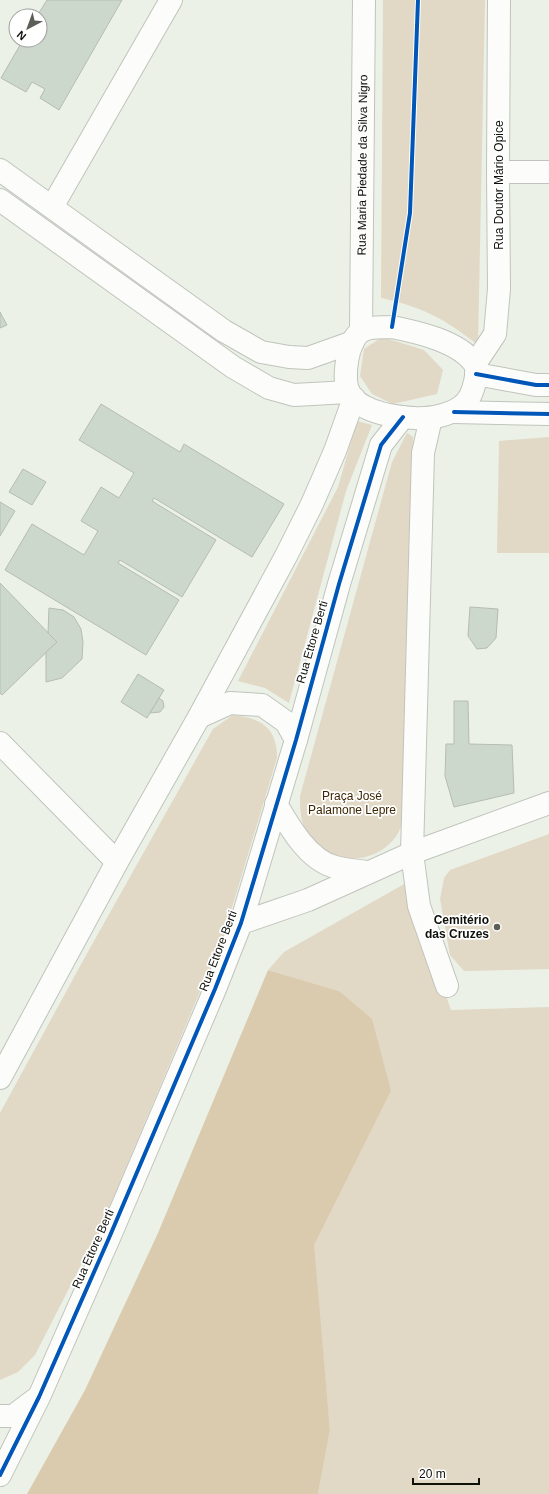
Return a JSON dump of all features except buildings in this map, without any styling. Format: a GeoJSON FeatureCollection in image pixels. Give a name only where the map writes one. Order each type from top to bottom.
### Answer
{"type":"FeatureCollection","features":[{"type":"Feature","properties":{"kind":"street"},"geometry":{"type":"LineString","coordinates":[[52,208],[171,0]]}},
{"type":"Feature","properties":{"kind":"street","name":"Rua Maria Piedade da Silva Nigro"},"geometry":{"type":"LineString","coordinates":[[357,336],[364,0]]}},
{"type":"Feature","properties":{"kind":"street","name":"Rua Doutor Mário Opice"},"geometry":{"type":"LineString","coordinates":[[476,369],[495,334],[500,289],[498,172],[499,0]]}},
{"type":"Feature","properties":{"kind":"street"},"geometry":{"type":"LineString","coordinates":[[0,170],[224,331],[261,352],[289,357],[308,358],[376,328],[392,327],[418,333],[443,342],[461,351],[476,369],[536,385],[549,385]]}},
{"type":"Feature","properties":{"kind":"street"},"geometry":{"type":"LineString","coordinates":[[498,172],[549,172]]}},
{"type":"Feature","properties":{"kind":"street"},"geometry":{"type":"LineString","coordinates":[[0,200],[233,367],[269,388],[294,395],[351,395],[369,410],[403,417],[431,418],[454,412],[549,414]]}},
{"type":"Feature","properties":{"kind":"street"},"geometry":{"type":"LineString","coordinates":[[0,1078],[117,862],[199,717],[312,504],[335,451],[351,395],[347,381],[346,362],[357,336]]}},
{"type":"Feature","properties":{"kind":"street"},"geometry":{"type":"LineString","coordinates":[[454,412],[464,405],[471,394],[476,369]]}},
{"type":"Feature","properties":{"kind":"street","name":"Rua Ettore Berti"},"geometry":{"type":"LineString","coordinates":[[0,1475],[39,1396],[109,1238],[215,989],[241,923],[296,740],[339,584],[381,445],[403,417]]}},
{"type":"Feature","properties":{"kind":"street"},"geometry":{"type":"LineString","coordinates":[[431,418],[423,453],[412,853],[419,906],[447,986]]}},
{"type":"Feature","properties":{"kind":"street"},"geometry":{"type":"LineString","coordinates":[[199,717],[230,703],[262,706],[286,722],[296,740]]}},
{"type":"Feature","properties":{"kind":"street"},"geometry":{"type":"LineString","coordinates":[[0,743],[117,862]]}},
{"type":"Feature","properties":{"kind":"street"},"geometry":{"type":"LineString","coordinates":[[241,923],[308,900],[412,853],[549,803]]}},
{"type":"Feature","properties":{"kind":"street"},"geometry":{"type":"LineString","coordinates":[[276,804],[293,833],[314,856],[333,867],[369,872]]}},
{"type":"Feature","properties":{"kind":"street"},"geometry":{"type":"LineString","coordinates":[[0,1416],[13,1416],[39,1396]]}},
{"type":"Feature","properties":{"kind":"green space"},"geometry":{"type":"Polygon","coordinates":[[[383,0],[485,0],[478,345],[455,328],[433,315],[409,305],[381,298],[383,0]]]}},
{"type":"Feature","properties":{"kind":"green space"},"geometry":{"type":"Polygon","coordinates":[[[382,337],[424,350],[443,370],[437,394],[393,404],[372,394],[360,376],[364,349],[382,337]]]}},
{"type":"Feature","properties":{"kind":"green space"},"geometry":{"type":"Polygon","coordinates":[[[357,421],[372,425],[346,491],[289,703],[265,688],[238,681],[338,487],[357,421]]]}},
{"type":"Feature","properties":{"kind":"green space","name":"Praça José Palamone Lepre"},"geometry":{"type":"Polygon","coordinates":[[[407,433],[413,437],[403,823],[395,837],[384,848],[372,855],[360,858],[346,858],[334,856],[322,850],[312,841],[302,820],[300,796],[392,462],[407,433]]]}},
{"type":"Feature","properties":{"kind":"green space"},"geometry":{"type":"Polygon","coordinates":[[[549,437],[549,553],[497,553],[499,441],[549,437]]]}},
{"type":"Feature","properties":{"kind":"green space"},"geometry":{"type":"Polygon","coordinates":[[[233,715],[252,719],[266,726],[274,739],[277,758],[224,934],[104,1220],[35,1355],[18,1372],[0,1380],[0,1113],[85,957],[213,729],[233,715]]]}},
{"type":"Feature","properties":{"kind":"green space","name":"Cemitério das Cruzes"},"geometry":{"type":"Polygon","coordinates":[[[549,834],[549,969],[464,971],[450,955],[440,899],[444,878],[450,870],[549,834]]]}},
{"type":"Feature","properties":{"kind":"green space"},"geometry":{"type":"Polygon","coordinates":[[[406,883],[451,1010],[549,1007],[549,1494],[318,1494],[330,1430],[313,1245],[391,1091],[339,991],[268,970],[284,952],[406,883]]]}},
{"type":"Feature","properties":{"kind":"shaded area"},"geometry":{"type":"Polygon","coordinates":[[[268,970],[339,991],[372,1019],[391,1091],[314,1245],[330,1430],[318,1494],[27,1494],[85,1390],[158,1233],[268,970]]]}},
{"type":"Feature","properties":{"kind":"cycle path"},"geometry":{"type":"LineString","coordinates":[[392,327],[410,213],[418,0]]}},
{"type":"Feature","properties":{"kind":"cycle path"},"geometry":{"type":"LineString","coordinates":[[476,374],[536,385],[549,385]]}},
{"type":"Feature","properties":{"kind":"cycle path"},"geometry":{"type":"LineString","coordinates":[[454,412],[549,414]]}},
{"type":"Feature","properties":{"kind":"cycle path"},"geometry":{"type":"LineString","coordinates":[[0,1475],[39,1397],[109,1238],[215,989],[241,923],[296,740],[339,584],[381,445],[403,417]]}},
{"type":"Feature","properties":{"kind":"place","name":"Cemitério das Cruzes"},"geometry":{"type":"Point","coordinates":[497,927]}}]}
